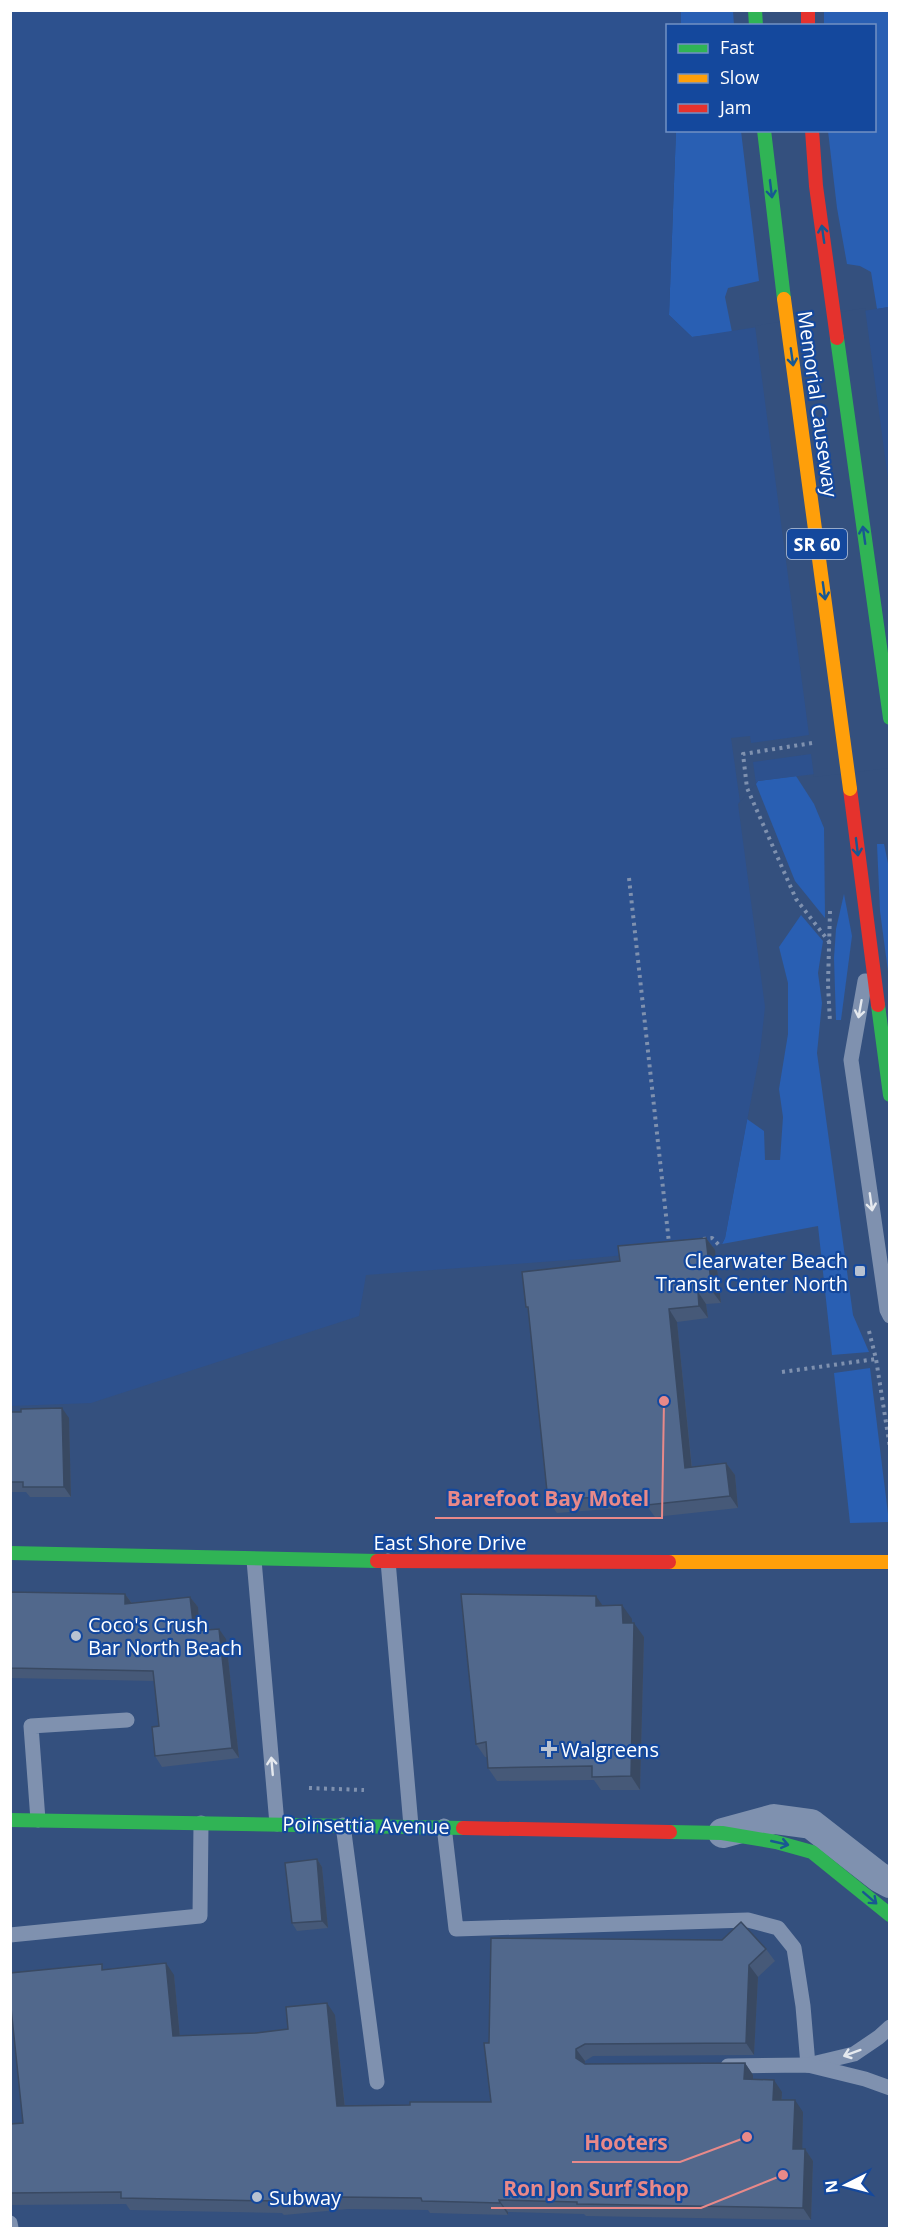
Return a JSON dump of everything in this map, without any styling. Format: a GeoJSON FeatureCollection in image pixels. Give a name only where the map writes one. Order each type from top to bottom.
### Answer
{"type":"FeatureCollection","features":[{"type":"Feature","properties":{"kind":"street","name":"Memorial Causeway"},"geometry":{"type":"LineString","coordinates":[[764,132],[784,298],[890,1095]]}},
{"type":"Feature","properties":{"kind":"street","name":"Memorial Causeway"},"geometry":{"type":"LineString","coordinates":[[812,132],[816,186],[890,718]]}},
{"type":"Feature","properties":{"kind":"street","name":"East Shore Drive"},"geometry":{"type":"LineString","coordinates":[[10,1553],[388,1562],[890,1562]]}},
{"type":"Feature","properties":{"kind":"street","name":"Poinsettia Avenue"},"geometry":{"type":"LineString","coordinates":[[722,1833],[774,1819],[811,1824],[890,1883]]}},
{"type":"Feature","properties":{"kind":"street","name":"Poinsettia Avenue"},"geometry":{"type":"LineString","coordinates":[[10,1820],[444,1826],[722,1833],[776,1842],[812,1852],[851,1881],[890,1915]]}},
{"type":"Feature","properties":{"kind":"lane"},"geometry":{"type":"LineString","coordinates":[[870,952],[851,1060],[887,1310],[890,1316]]}},
{"type":"Feature","properties":{"kind":"lane"},"geometry":{"type":"LineString","coordinates":[[254,1560],[278,1824]]}},
{"type":"Feature","properties":{"kind":"lane"},"geometry":{"type":"LineString","coordinates":[[388,1562],[411,1826]]}},
{"type":"Feature","properties":{"kind":"lane"},"geometry":{"type":"LineString","coordinates":[[38,1820],[31,1726],[127,1720]]}},
{"type":"Feature","properties":{"kind":"lane"},"geometry":{"type":"LineString","coordinates":[[10,1935],[200,1916],[201,1823]]}},
{"type":"Feature","properties":{"kind":"lane"},"geometry":{"type":"LineString","coordinates":[[344,1825],[377,2082]]}},
{"type":"Feature","properties":{"kind":"lane"},"geometry":{"type":"LineString","coordinates":[[444,1826],[456,1929],[748,1920],[778,1928],[794,1948],[803,2006],[808,2066]]}},
{"type":"Feature","properties":{"kind":"lane"},"geometry":{"type":"LineString","coordinates":[[808,2066],[854,2054],[890,2027]]}},
{"type":"Feature","properties":{"kind":"lane"},"geometry":{"type":"LineString","coordinates":[[712,2066],[808,2066],[865,2079],[890,2088]]}},
{"type":"Feature","properties":{"kind":"lane"},"geometry":{"type":"LineString","coordinates":[[10,2223],[11,2229]]}},
{"type":"Feature","properties":{"kind":"path"},"geometry":{"type":"LineString","coordinates":[[811,743],[743,754],[747,788],[795,899],[830,943]]}},
{"type":"Feature","properties":{"kind":"path"},"geometry":{"type":"LineString","coordinates":[[629,878],[668,1244],[679,1242]]}},
{"type":"Feature","properties":{"kind":"path"},"geometry":{"type":"LineString","coordinates":[[701,1239],[711,1238],[719,1245]]}},
{"type":"Feature","properties":{"kind":"path"},"geometry":{"type":"LineString","coordinates":[[782,1372],[876,1359]]}},
{"type":"Feature","properties":{"kind":"shaded area"},"geometry":{"type":"Polygon","coordinates":[[[10,11],[681,11],[681,24],[666,24],[666,132],[676,132],[669,315],[692,337],[889,307],[889,765],[758,781],[738,804],[765,1007],[760,1052],[725,1238],[722,1244],[712,1247],[366,1275],[359,1316],[91,1403],[11,1406],[10,11]]]}},
{"type":"Feature","properties":{"kind":"shaded area"},"geometry":{"type":"Polygon","coordinates":[[[681,11],[733,11],[734,24],[681,24],[681,11]]]}},
{"type":"Feature","properties":{"kind":"shaded area"},"geometry":{"type":"Polygon","coordinates":[[[824,11],[889,11],[889,307],[877,309],[871,272],[860,266],[847,264],[837,208],[828,132],[876,132],[876,24],[824,24],[824,11]]]}},
{"type":"Feature","properties":{"kind":"shaded area"},"geometry":{"type":"Polygon","coordinates":[[[676,132],[741,132],[759,281],[728,288],[725,297],[732,332],[692,337],[669,315],[676,132]]]}},
{"type":"Feature","properties":{"kind":"shaded area"},"geometry":{"type":"Polygon","coordinates":[[[796,776],[814,804],[824,828],[825,918],[795,881],[756,784],[758,781],[796,776]]]}},
{"type":"Feature","properties":{"kind":"shaded area"},"geometry":{"type":"Polygon","coordinates":[[[877,844],[884,844],[889,868],[889,979],[880,911],[877,844]]]}},
{"type":"Feature","properties":{"kind":"shaded area"},"geometry":{"type":"Polygon","coordinates":[[[844,894],[852,936],[841,1020],[836,1020],[834,958],[836,929],[844,894]]]}},
{"type":"Feature","properties":{"kind":"shaded area"},"geometry":{"type":"Polygon","coordinates":[[[801,915],[823,941],[818,973],[822,1003],[817,1053],[853,1315],[869,1352],[832,1355],[818,1226],[722,1244],[747,1119],[764,1131],[765,1160],[780,1160],[783,1117],[779,1089],[788,1034],[788,983],[779,947],[801,915]]]}},
{"type":"Feature","properties":{"kind":"shaded area"},"geometry":{"type":"Polygon","coordinates":[[[870,1368],[889,1522],[850,1523],[834,1373],[870,1368]]]}},
{"type":"Feature","properties":{"kind":"pier"},"geometry":{"type":"Polygon","coordinates":[[[865,308],[890,494],[890,768],[814,777],[811,754],[753,762],[756,784],[740,802],[731,738],[750,736],[751,743],[809,735],[755,326],[865,308]]]}},
{"type":"Feature","properties":{"kind":"building"},"geometry":{"type":"Polygon","coordinates":[[[706,1238],[712,1291],[698,1292],[699,1306],[669,1309],[685,1468],[726,1463],[730,1496],[647,1505],[645,1493],[548,1501],[528,1307],[526,1307],[522,1272],[620,1261],[618,1246],[706,1238]]]}},
{"type":"Feature","properties":{"kind":"building"},"geometry":{"type":"Polygon","coordinates":[[[62,1408],[64,1487],[23,1487],[23,1482],[10,1482],[10,1412],[21,1412],[21,1409],[62,1408]]]}},
{"type":"Feature","properties":{"kind":"building"},"geometry":{"type":"Polygon","coordinates":[[[10,1592],[125,1594],[125,1604],[190,1597],[194,1631],[219,1629],[232,1748],[155,1756],[152,1727],[159,1726],[153,1671],[10,1668],[10,1592]]]}},
{"type":"Feature","properties":{"kind":"building","name":"Walgreens"},"geometry":{"type":"Polygon","coordinates":[[[461,1594],[596,1596],[596,1606],[622,1605],[623,1623],[634,1623],[631,1776],[592,1777],[592,1766],[488,1768],[486,1742],[476,1744],[461,1594]]]}},
{"type":"Feature","properties":{"kind":"building"},"geometry":{"type":"Polygon","coordinates":[[[317,1859],[322,1921],[292,1923],[285,1863],[317,1859]]]}},
{"type":"Feature","properties":{"kind":"building"},"geometry":{"type":"Polygon","coordinates":[[[741,1922],[766,1949],[749,1965],[746,2043],[585,2044],[576,2049],[576,2058],[585,2064],[745,2063],[744,2079],[774,2080],[773,2100],[795,2100],[793,2149],[805,2149],[803,2208],[577,2204],[577,2202],[499,2200],[500,2203],[422,2201],[421,2198],[339,2197],[275,2203],[275,2201],[121,2198],[121,2192],[10,2193],[10,2124],[23,2123],[10,1998],[10,1973],[102,1964],[102,1970],[166,1963],[173,2036],[256,2033],[288,2029],[286,2007],[327,2003],[337,2106],[410,2105],[410,2102],[491,2102],[484,2043],[489,2043],[491,1938],[722,1940],[741,1922]]]}},
{"type":"Feature","properties":{"kind":"traffic: fast"},"geometry":{"type":"LineString","coordinates":[[755,10],[756,24]]}},
{"type":"Feature","properties":{"kind":"traffic: fast"},"geometry":{"type":"LineString","coordinates":[[764,132],[784,299]]}},
{"type":"Feature","properties":{"kind":"traffic: fast"},"geometry":{"type":"LineString","coordinates":[[837,338],[890,718]]}},
{"type":"Feature","properties":{"kind":"traffic: fast"},"geometry":{"type":"LineString","coordinates":[[878,1005],[890,1095]]}},
{"type":"Feature","properties":{"kind":"traffic: fast"},"geometry":{"type":"LineString","coordinates":[[10,1553],[377,1561]]}},
{"type":"Feature","properties":{"kind":"traffic: fast"},"geometry":{"type":"LineString","coordinates":[[10,1820],[463,1828]]}},
{"type":"Feature","properties":{"kind":"traffic: fast"},"geometry":{"type":"LineString","coordinates":[[670,1832],[722,1833],[776,1842],[812,1852],[890,1915]]}},
{"type":"Feature","properties":{"kind":"traffic: slow"},"geometry":{"type":"LineString","coordinates":[[784,299],[850,789]]}},
{"type":"Feature","properties":{"kind":"traffic: slow"},"geometry":{"type":"LineString","coordinates":[[669,1562],[890,1562]]}},
{"type":"Feature","properties":{"kind":"traffic: jam"},"geometry":{"type":"LineString","coordinates":[[808,10],[808,24]]}},
{"type":"Feature","properties":{"kind":"traffic: jam"},"geometry":{"type":"LineString","coordinates":[[812,132],[816,186],[837,338]]}},
{"type":"Feature","properties":{"kind":"traffic: jam"},"geometry":{"type":"LineString","coordinates":[[850,789],[878,1005]]}},
{"type":"Feature","properties":{"kind":"traffic: jam"},"geometry":{"type":"LineString","coordinates":[[377,1561],[669,1562]]}},
{"type":"Feature","properties":{"kind":"traffic: jam"},"geometry":{"type":"LineString","coordinates":[[463,1828],[670,1832]]}},
{"type":"Feature","properties":{"kind":"place","name":"Clearwater Beach Transit Center North"},"geometry":{"type":"Point","coordinates":[860,1271]}},
{"type":"Feature","properties":{"kind":"place","name":"Barefoot Bay Motel"},"geometry":{"type":"Point","coordinates":[664,1401]}},
{"type":"Feature","properties":{"kind":"place","name":"Coco's Crush Bar North Beach"},"geometry":{"type":"Point","coordinates":[76,1636]}},
{"type":"Feature","properties":{"kind":"place","name":"Walgreens"},"geometry":{"type":"Point","coordinates":[549,1749]}},
{"type":"Feature","properties":{"kind":"place","name":"Hooters"},"geometry":{"type":"Point","coordinates":[747,2137]}},
{"type":"Feature","properties":{"kind":"place","name":"Ron Jon Surf Shop"},"geometry":{"type":"Point","coordinates":[783,2175]}},
{"type":"Feature","properties":{"kind":"place","name":"Subway"},"geometry":{"type":"Point","coordinates":[257,2197]}}]}
